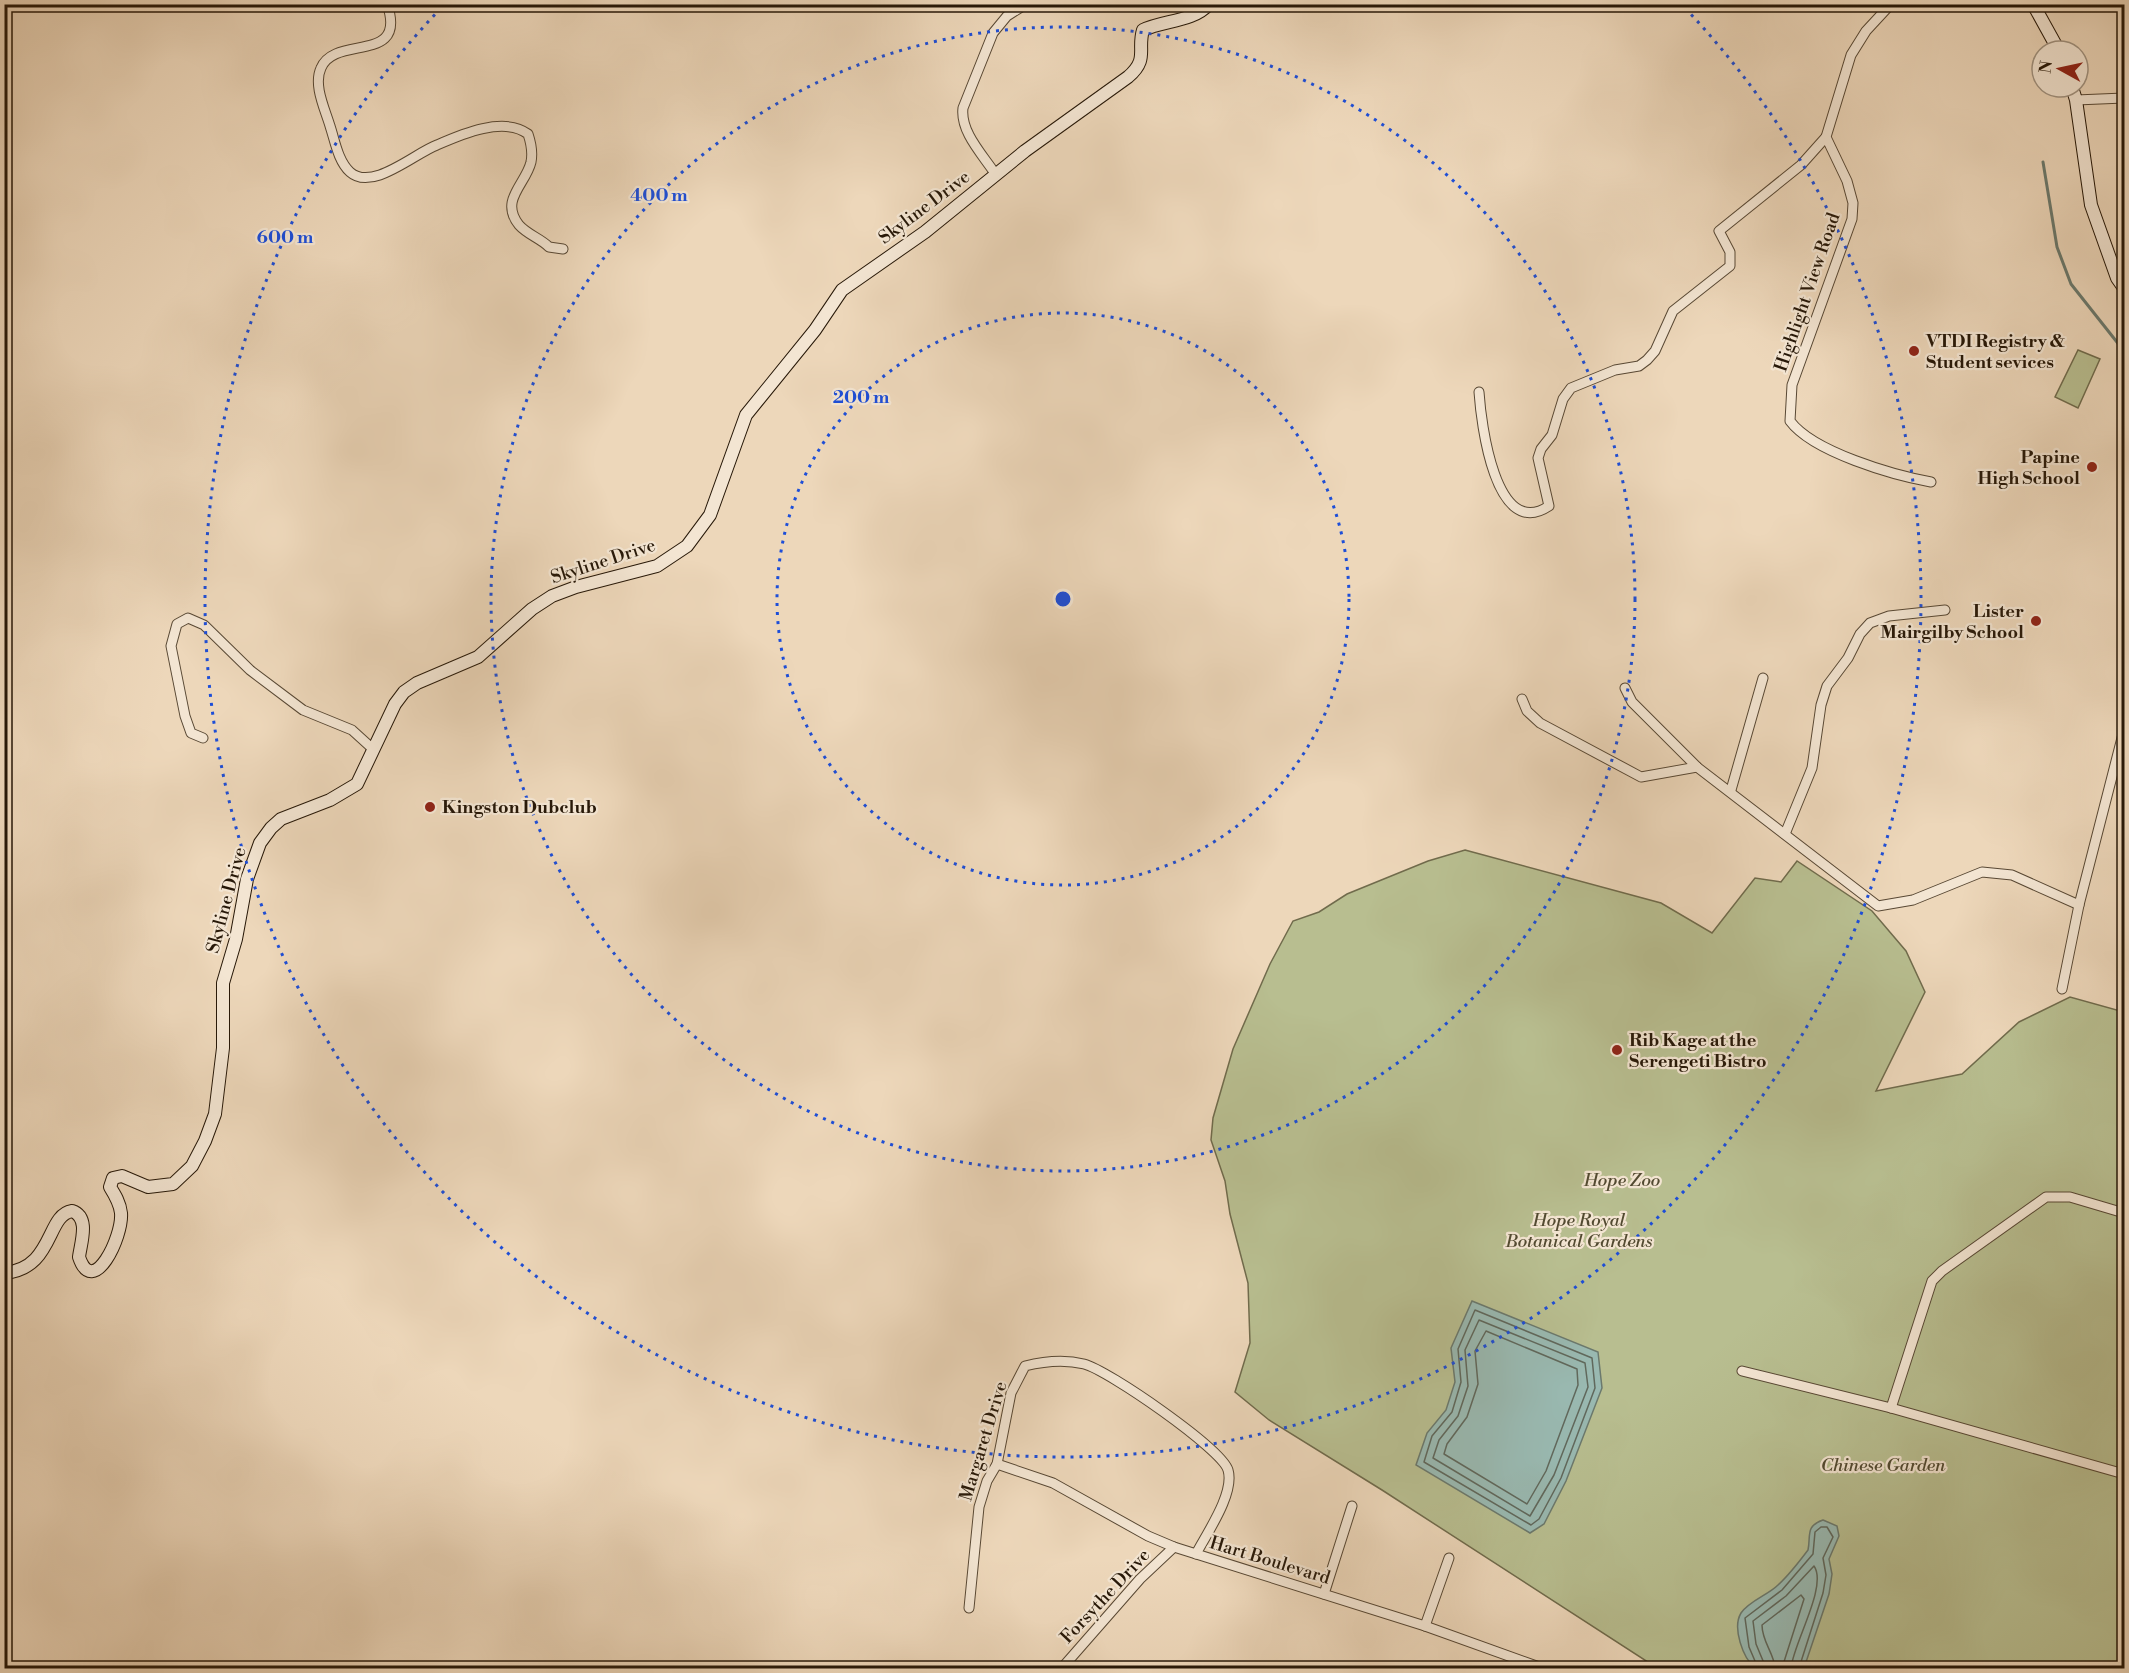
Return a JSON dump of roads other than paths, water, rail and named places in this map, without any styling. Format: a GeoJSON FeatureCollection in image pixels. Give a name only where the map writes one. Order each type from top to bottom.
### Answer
{"type":"FeatureCollection","features":[{"type":"Feature","properties":{"kind":"street"},"geometry":{"type":"LineString","coordinates":[[387,4],[390,24],[382,42],[371,47],[338,52],[328,57],[320,70],[320,93],[340,157],[345,164],[360,178],[372,177],[394,169],[436,145],[493,127],[520,128],[528,134],[531,160],[525,178],[516,186],[512,196],[513,214],[519,225],[532,236],[543,240],[549,247],[563,249]]}},
{"type":"Feature","properties":{"kind":"street"},"geometry":{"type":"LineString","coordinates":[[996,175],[966,130],[962,118],[963,108],[993,33],[1007,16],[1026,4]]}},
{"type":"Feature","properties":{"kind":"street","name":"Skyline Drive"},"geometry":{"type":"LineString","coordinates":[[4,1273],[28,1268],[37,1258],[62,1215],[68,1211],[76,1212],[83,1220],[79,1257],[81,1262],[87,1268],[94,1269],[104,1265],[116,1243],[121,1222],[118,1202],[110,1187],[113,1178],[122,1176],[148,1186],[163,1187],[178,1181],[192,1167],[215,1114],[223,1048],[223,983],[236,939],[247,879],[260,843],[281,819],[330,800],[357,784],[395,704],[404,692],[417,683],[478,657],[532,609],[552,596],[576,587],[657,566],[687,546],[710,516],[746,416],[815,330],[842,290],[925,232],[996,175],[1138,68],[1143,53],[1143,30],[1158,23],[1188,17],[1209,4]]}},
{"type":"Feature","properties":{"kind":"street"},"geometry":{"type":"LineString","coordinates":[[1479,392],[1481,421],[1494,476],[1517,507],[1530,514],[1541,511],[1549,506],[1538,458],[1541,449],[1552,435],[1563,399],[1570,388],[1615,370],[1639,366],[1647,360],[1655,351],[1673,311],[1730,266],[1730,252],[1719,231],[1801,165],[1826,137],[1851,56],[1866,31],[1891,4]]}},
{"type":"Feature","properties":{"kind":"street"},"geometry":{"type":"LineString","coordinates":[[2032,4],[2052,39]]}},
{"type":"Feature","properties":{"kind":"street"},"geometry":{"type":"LineString","coordinates":[[2124,98],[2076,100],[2091,205],[2117,278],[2124,288]]}},
{"type":"Feature","properties":{"kind":"street","name":"Highlight View Road"},"geometry":{"type":"LineString","coordinates":[[1826,137],[1847,181],[1853,203],[1852,219],[1792,385],[1790,421],[1800,434],[1864,464],[1887,473],[1931,482]]}},
{"type":"Feature","properties":{"kind":"street"},"geometry":{"type":"LineString","coordinates":[[1785,834],[1812,768],[1821,705],[1827,686],[1848,658],[1860,634],[1870,623],[1890,615],[1945,610]]}},
{"type":"Feature","properties":{"kind":"street"},"geometry":{"type":"LineString","coordinates":[[203,738],[191,734],[185,716],[171,646],[177,624],[188,618],[204,625],[250,670],[303,710],[352,729],[374,750]]}},
{"type":"Feature","properties":{"kind":"street"},"geometry":{"type":"LineString","coordinates":[[1731,790],[1763,678]]}},
{"type":"Feature","properties":{"kind":"street"},"geometry":{"type":"LineString","coordinates":[[1626,688],[1632,702],[1697,766],[1731,790],[1878,906],[1913,900],[1982,872],[2012,875],[2079,905]]}},
{"type":"Feature","properties":{"kind":"street"},"geometry":{"type":"LineString","coordinates":[[1522,699],[1527,711],[1540,723],[1641,777],[1697,766]]}},
{"type":"Feature","properties":{"kind":"street"},"geometry":{"type":"LineString","coordinates":[[2062,989],[2079,905],[2124,730]]}},
{"type":"Feature","properties":{"kind":"street"},"geometry":{"type":"LineString","coordinates":[[1891,1408],[1932,1281],[1942,1271],[2046,1197],[2070,1197],[2124,1213]]}},
{"type":"Feature","properties":{"kind":"street","name":"Margaret Drive"},"geometry":{"type":"LineString","coordinates":[[969,1608],[979,1507],[987,1481],[997,1464],[1011,1393],[1025,1365],[1049,1360],[1086,1364],[1145,1400],[1184,1428],[1228,1468],[1228,1493],[1196,1554]]}},
{"type":"Feature","properties":{"kind":"street"},"geometry":{"type":"LineString","coordinates":[[1742,1371],[1891,1408],[2124,1474]]}},
{"type":"Feature","properties":{"kind":"street","name":"Hart Boulevard"},"geometry":{"type":"LineString","coordinates":[[997,1464],[1053,1483],[1148,1536],[1174,1547],[1425,1626],[1542,1668]]}},
{"type":"Feature","properties":{"kind":"street"},"geometry":{"type":"LineString","coordinates":[[1324,1594],[1352,1506]]}},
{"type":"Feature","properties":{"kind":"street","name":"Forsythe Drive"},"geometry":{"type":"LineString","coordinates":[[1062,1668],[1140,1579],[1174,1547]]}},
{"type":"Feature","properties":{"kind":"street"},"geometry":{"type":"LineString","coordinates":[[1425,1626],[1449,1558]]}},
{"type":"Feature","properties":{"kind":"water"},"geometry":{"type":"Polygon","coordinates":[[[1472,1301],[1598,1352],[1602,1388],[1566,1481],[1544,1524],[1530,1533],[1416,1465],[1427,1433],[1446,1410],[1455,1382],[1451,1348],[1472,1301]]]}},
{"type":"Feature","properties":{"kind":"water"},"geometry":{"type":"Polygon","coordinates":[[[1823,1520],[1837,1526],[1839,1536],[1829,1559],[1832,1574],[1829,1594],[1804,1668],[1755,1668],[1746,1657],[1740,1642],[1738,1627],[1741,1613],[1774,1589],[1790,1573],[1808,1550],[1811,1528],[1823,1520]]]}},
{"type":"Feature","properties":{"kind":"waterway"},"geometry":{"type":"LineString","coordinates":[[2043,162],[2057,247],[2071,284],[2124,351]]}},
{"type":"Feature","properties":{"kind":"place","name":"VTDI Registry & Student sevices"},"geometry":{"type":"Point","coordinates":[1914,351]}},
{"type":"Feature","properties":{"kind":"place","name":"Papine High School"},"geometry":{"type":"Point","coordinates":[2092,467]}},
{"type":"Feature","properties":{"kind":"place","name":"Lister Mairgilby School"},"geometry":{"type":"Point","coordinates":[2036,621]}},
{"type":"Feature","properties":{"kind":"place","name":"Kingston Dubclub"},"geometry":{"type":"Point","coordinates":[430,807]}},
{"type":"Feature","properties":{"kind":"place","name":"Rib Kage at the Serengeti Bistro"},"geometry":{"type":"Point","coordinates":[1617,1050]}},
{"type":"Feature","properties":{"kind":"park label","name":"Hope Zoo"},"geometry":{"type":"Point","coordinates":[1622,1180]}},
{"type":"Feature","properties":{"kind":"park label","name":"Hope Royal Botanical Gardens"},"geometry":{"type":"Point","coordinates":[1579,1230]}},
{"type":"Feature","properties":{"kind":"park label","name":"Chinese Garden"},"geometry":{"type":"Point","coordinates":[1883,1465]}}]}
